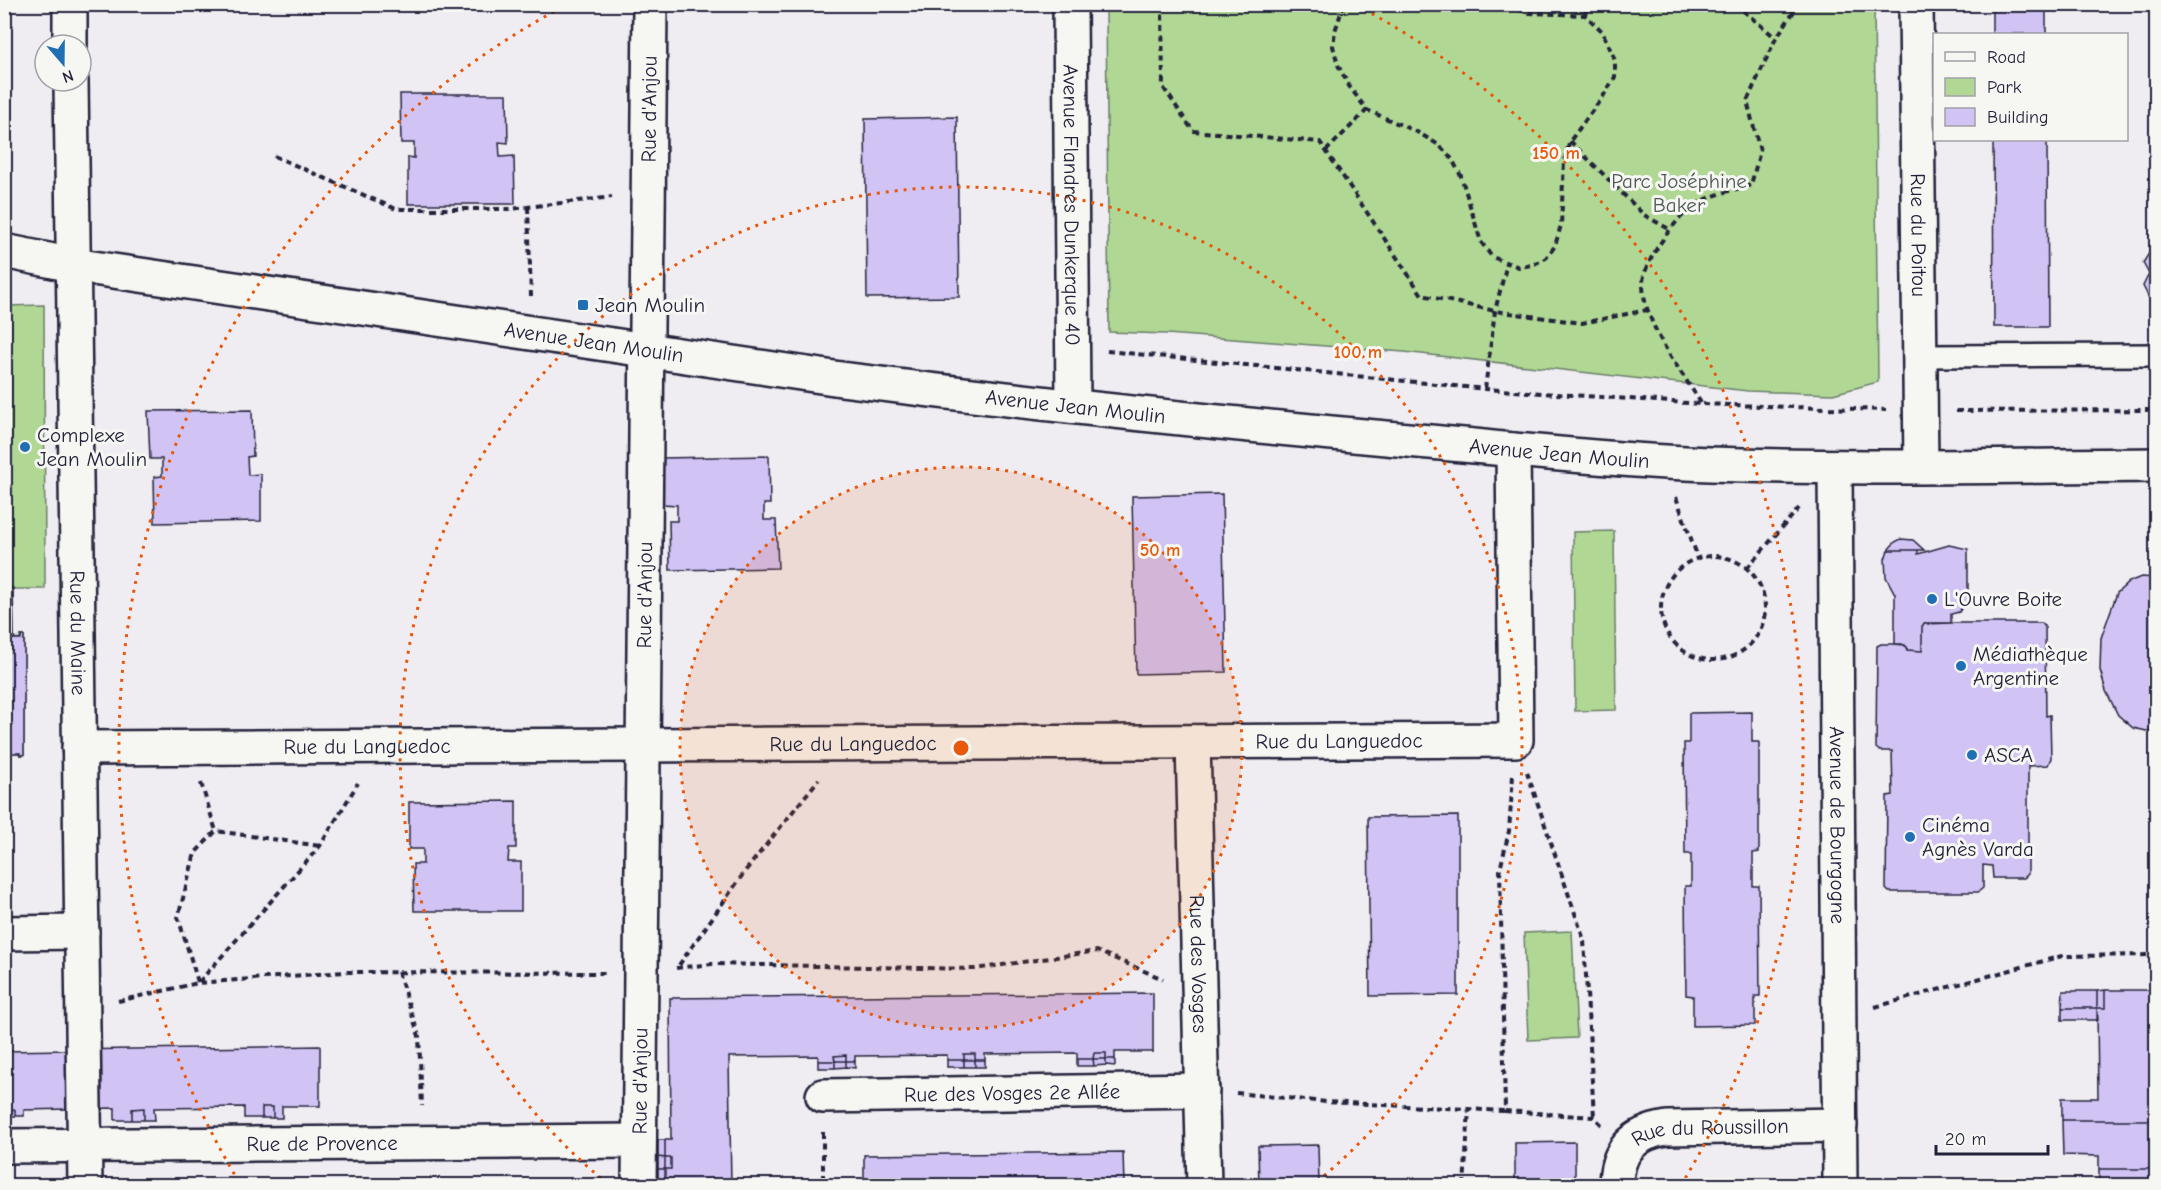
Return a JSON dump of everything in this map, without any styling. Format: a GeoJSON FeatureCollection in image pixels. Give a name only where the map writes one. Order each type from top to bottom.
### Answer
{"type":"FeatureCollection","features":[{"type":"Feature","properties":{"kind":"street"},"geometry":{"type":"LineString","coordinates":[[70,4],[70,33]]}},
{"type":"Feature","properties":{"kind":"street","name":"Rue d'Anjou"},"geometry":{"type":"LineString","coordinates":[[639,1185],[650,4]]}},
{"type":"Feature","properties":{"kind":"street","name":"Avenue Flandres Dunkerque 40"},"geometry":{"type":"LineString","coordinates":[[1070,4],[1073,406]]}},
{"type":"Feature","properties":{"kind":"street","name":"Rue du Poitou"},"geometry":{"type":"LineString","coordinates":[[1916,4],[1921,466]]}},
{"type":"Feature","properties":{"kind":"street","name":"Rue du Maine"},"geometry":{"type":"LineString","coordinates":[[71,93],[85,1185]]}},
{"type":"Feature","properties":{"kind":"street","name":"Avenue Jean Moulin"},"geometry":{"type":"LineString","coordinates":[[4,251],[73,265],[841,379],[1307,431],[1663,462],[1835,467],[2157,465]]}},
{"type":"Feature","properties":{"kind":"street"},"geometry":{"type":"LineString","coordinates":[[1513,450],[1516,740]]}},
{"type":"Feature","properties":{"kind":"street","name":"Avenue de Bourgogne"},"geometry":{"type":"LineString","coordinates":[[1835,467],[1840,1185]]}},
{"type":"Feature","properties":{"kind":"street","name":"Rue du Languedoc"},"geometry":{"type":"LineString","coordinates":[[80,748],[1516,740]]}},
{"type":"Feature","properties":{"kind":"street","name":"Rue des Vosges"},"geometry":{"type":"LineString","coordinates":[[1193,742],[1204,1185]]}},
{"type":"Feature","properties":{"kind":"street"},"geometry":{"type":"LineString","coordinates":[[4,933],[82,932]]}},
{"type":"Feature","properties":{"kind":"street","name":"Rue des Vosges 2e Allée"},"geometry":{"type":"LineString","coordinates":[[823,1096],[1202,1090]]}},
{"type":"Feature","properties":{"kind":"street","name":"Rue du Roussillon"},"geometry":{"type":"LineString","coordinates":[[1616,1185],[1617,1169],[1625,1149],[1642,1135],[1655,1130],[1840,1125]]}},
{"type":"Feature","properties":{"kind":"street","name":"Rue de Provence"},"geometry":{"type":"LineString","coordinates":[[4,1146],[639,1141]]}},
{"type":"Feature","properties":{"kind":"lane"},"geometry":{"type":"LineString","coordinates":[[1920,356],[2157,355]]}},
{"type":"Feature","properties":{"kind":"path"},"geometry":{"type":"LineString","coordinates":[[1162,4],[1163,87],[1192,131],[1320,142],[1422,295],[1495,311],[1582,323],[1647,310]]}},
{"type":"Feature","properties":{"kind":"path"},"geometry":{"type":"LineString","coordinates":[[1344,4],[1333,45],[1338,65],[1348,86],[1367,110],[1417,132],[1439,145],[1452,159],[1461,176],[1481,242],[1492,256],[1519,267],[1532,265],[1546,258],[1555,246],[1561,225],[1564,161],[1570,141],[1605,95],[1615,77],[1616,60],[1609,41],[1585,15],[1530,13],[1496,4]]}},
{"type":"Feature","properties":{"kind":"path"},"geometry":{"type":"LineString","coordinates":[[1585,15],[1588,4]]}},
{"type":"Feature","properties":{"kind":"path"},"geometry":{"type":"LineString","coordinates":[[1735,4],[1776,38]]}},
{"type":"Feature","properties":{"kind":"path"},"geometry":{"type":"LineString","coordinates":[[1701,404],[1660,338],[1647,310],[1642,282],[1652,258],[1669,229],[1694,205],[1725,192],[1751,185],[1760,150],[1747,102],[1776,38],[1799,4]]}},
{"type":"Feature","properties":{"kind":"path"},"geometry":{"type":"LineString","coordinates":[[1326,151],[1367,110]]}},
{"type":"Feature","properties":{"kind":"path"},"geometry":{"type":"LineString","coordinates":[[1570,141],[1644,215],[1669,229]]}},
{"type":"Feature","properties":{"kind":"path"},"geometry":{"type":"LineString","coordinates":[[274,156],[396,209],[511,209],[648,192]]}},
{"type":"Feature","properties":{"kind":"path"},"geometry":{"type":"LineString","coordinates":[[528,207],[532,333]]}},
{"type":"Feature","properties":{"kind":"path"},"geometry":{"type":"LineString","coordinates":[[1485,389],[1495,311],[1507,263]]}},
{"type":"Feature","properties":{"kind":"path"},"geometry":{"type":"LineString","coordinates":[[1072,348],[1485,389],[1701,404],[1920,411],[2157,410]]}},
{"type":"Feature","properties":{"kind":"path"},"geometry":{"type":"LineString","coordinates":[[1663,462],[1698,558]]}},
{"type":"Feature","properties":{"kind":"path"},"geometry":{"type":"LineString","coordinates":[[1747,568],[1835,467]]}},
{"type":"Feature","properties":{"kind":"path"},"geometry":{"type":"LineString","coordinates":[[1715,556],[1732,560],[1747,568],[1758,582],[1764,597],[1765,615],[1760,631],[1750,645],[1736,655],[1719,659],[1702,659],[1686,653],[1673,642],[1664,627],[1661,610],[1663,593],[1671,578],[1683,566],[1698,558],[1715,556]]}},
{"type":"Feature","properties":{"kind":"path"},"geometry":{"type":"LineString","coordinates":[[1505,1111],[1500,870],[1509,831],[1516,740]]}},
{"type":"Feature","properties":{"kind":"path"},"geometry":{"type":"LineString","coordinates":[[1516,740],[1584,940],[1594,1117],[1625,1149]]}},
{"type":"Feature","properties":{"kind":"path"},"geometry":{"type":"LineString","coordinates":[[676,968],[746,870],[847,744]]}},
{"type":"Feature","properties":{"kind":"path"},"geometry":{"type":"LineString","coordinates":[[198,982],[321,846],[380,746]]}},
{"type":"Feature","properties":{"kind":"path"},"geometry":{"type":"LineString","coordinates":[[189,748],[216,831]]}},
{"type":"Feature","properties":{"kind":"path"},"geometry":{"type":"LineString","coordinates":[[216,831],[321,846]]}},
{"type":"Feature","properties":{"kind":"path"},"geometry":{"type":"LineString","coordinates":[[198,982],[178,917],[195,853],[216,831]]}},
{"type":"Feature","properties":{"kind":"path"},"geometry":{"type":"LineString","coordinates":[[83,1010],[198,982],[344,972],[641,973],[712,964],[975,969],[1097,951],[1200,994]]}},
{"type":"Feature","properties":{"kind":"path"},"geometry":{"type":"LineString","coordinates":[[1839,1017],[2062,956],[2157,955]]}},
{"type":"Feature","properties":{"kind":"path"},"geometry":{"type":"LineString","coordinates":[[398,972],[419,1036],[424,1143]]}},
{"type":"Feature","properties":{"kind":"path"},"geometry":{"type":"LineString","coordinates":[[1202,1090],[1326,1102],[1594,1117]]}},
{"type":"Feature","properties":{"kind":"path"},"geometry":{"type":"LineString","coordinates":[[823,1096],[823,1185]]}},
{"type":"Feature","properties":{"kind":"path"},"geometry":{"type":"LineString","coordinates":[[1464,1185],[1469,1109]]}},
{"type":"Feature","properties":{"kind":"green space","name":"Parc Joséphine Baker"},"geometry":{"type":"Polygon","coordinates":[[[1106,5],[1874,5],[1878,382],[1833,394],[1748,391],[1404,352],[1167,334],[1109,332],[1106,5]]]}},
{"type":"Feature","properties":{"kind":"green space","name":"Complexe Jean Moulin"},"geometry":{"type":"Polygon","coordinates":[[[44,305],[45,589],[13,589],[14,638],[21,639],[21,636],[24,636],[24,755],[20,755],[19,753],[4,753],[4,306],[44,305]]]}},
{"type":"Feature","properties":{"kind":"green space"},"geometry":{"type":"Polygon","coordinates":[[[1614,531],[1616,710],[1575,711],[1573,532],[1614,531]]]}},
{"type":"Feature","properties":{"kind":"green space"},"geometry":{"type":"Polygon","coordinates":[[[1572,931],[1577,1038],[1528,1040],[1524,933],[1572,931]]]}},
{"type":"Feature","properties":{"kind":"building"},"geometry":{"type":"Polygon","coordinates":[[[1992,4],[2046,4],[2046,33],[1992,33],[1992,4]]]}},
{"type":"Feature","properties":{"kind":"building"},"geometry":{"type":"Polygon","coordinates":[[[400,94],[507,94],[508,143],[499,142],[500,157],[514,156],[515,204],[408,204],[408,157],[414,158],[414,143],[401,143],[400,94]]]}},
{"type":"Feature","properties":{"kind":"building"},"geometry":{"type":"Polygon","coordinates":[[[4,96],[7,96],[8,143],[4,143],[4,96]]]}},
{"type":"Feature","properties":{"kind":"building"},"geometry":{"type":"Polygon","coordinates":[[[957,117],[959,297],[867,298],[865,119],[957,117]]]}},
{"type":"Feature","properties":{"kind":"building"},"geometry":{"type":"Polygon","coordinates":[[[1993,141],[2047,141],[2048,327],[1994,327],[1993,141]]]}},
{"type":"Feature","properties":{"kind":"building"},"geometry":{"type":"Polygon","coordinates":[[[2151,250],[2156,250],[2156,298],[2149,298],[2143,286],[2149,274],[2143,263],[2151,250]]]}},
{"type":"Feature","properties":{"kind":"building"},"geometry":{"type":"Polygon","coordinates":[[[252,410],[253,456],[247,457],[248,475],[261,474],[261,521],[155,523],[154,477],[162,476],[162,459],[150,459],[148,411],[252,410]]]}},
{"type":"Feature","properties":{"kind":"building"},"geometry":{"type":"Polygon","coordinates":[[[769,456],[770,504],[764,504],[764,520],[776,520],[778,568],[670,570],[669,521],[677,521],[677,505],[663,504],[662,458],[769,456]]]}},
{"type":"Feature","properties":{"kind":"building"},"geometry":{"type":"Polygon","coordinates":[[[1222,494],[1226,672],[1136,674],[1132,496],[1222,494]]]}},
{"type":"Feature","properties":{"kind":"building"},"geometry":{"type":"Polygon","coordinates":[[[1901,539],[1913,540],[1924,550],[1888,550],[1901,539]]]}},
{"type":"Feature","properties":{"kind":"building","name":"L'Ouvre Boite"},"geometry":{"type":"Polygon","coordinates":[[[1949,545],[1968,549],[1968,605],[1964,604],[1959,612],[1951,614],[1951,623],[1924,624],[1922,626],[1922,651],[1907,650],[1905,645],[1895,644],[1895,594],[1886,577],[1885,559],[1888,550],[1918,550],[1918,554],[1949,545]]]}},
{"type":"Feature","properties":{"kind":"building"},"geometry":{"type":"Polygon","coordinates":[[[2141,577],[2156,578],[2156,733],[2133,728],[2118,715],[2106,691],[2100,670],[2101,638],[2117,593],[2129,582],[2141,577]]]}},
{"type":"Feature","properties":{"kind":"building"},"geometry":{"type":"Polygon","coordinates":[[[4,588],[13,588],[14,639],[4,639],[4,588]]]}},
{"type":"Feature","properties":{"kind":"building","name":"ASCA"},"geometry":{"type":"Polygon","coordinates":[[[1926,623],[2042,623],[2045,627],[2046,716],[2050,715],[2051,758],[2048,765],[2028,766],[2028,874],[2024,878],[1993,878],[1992,866],[1983,865],[1983,888],[1978,892],[1889,892],[1886,889],[1887,796],[1893,795],[1892,751],[1880,751],[1876,748],[1877,646],[1902,644],[1907,647],[1907,650],[1922,651],[1922,626],[1926,623]]]}},
{"type":"Feature","properties":{"kind":"building"},"geometry":{"type":"Polygon","coordinates":[[[21,636],[24,636],[24,755],[4,753],[4,639],[21,639],[21,636]]]}},
{"type":"Feature","properties":{"kind":"building"},"geometry":{"type":"Polygon","coordinates":[[[1752,712],[1752,742],[1759,742],[1759,852],[1753,853],[1753,886],[1759,886],[1760,996],[1755,996],[1755,1025],[1693,1026],[1693,996],[1686,995],[1685,886],[1691,886],[1691,854],[1685,854],[1684,743],[1689,743],[1689,713],[1752,712]]]}},
{"type":"Feature","properties":{"kind":"building"},"geometry":{"type":"Polygon","coordinates":[[[516,801],[516,848],[509,848],[508,862],[521,862],[521,911],[414,911],[413,864],[423,864],[423,849],[409,849],[409,802],[516,801]]]}},
{"type":"Feature","properties":{"kind":"building"},"geometry":{"type":"Polygon","coordinates":[[[1458,816],[1458,995],[1370,996],[1368,817],[1458,816]]]}},
{"type":"Feature","properties":{"kind":"building"},"geometry":{"type":"Polygon","coordinates":[[[2105,990],[2156,990],[2156,1120],[2062,1120],[2062,1098],[2098,1098],[2097,1008],[2105,1008],[2105,990]]]}},
{"type":"Feature","properties":{"kind":"building"},"geometry":{"type":"Polygon","coordinates":[[[2105,990],[2105,1008],[2097,1008],[2097,991],[2105,990]]]}},
{"type":"Feature","properties":{"kind":"building"},"geometry":{"type":"Polygon","coordinates":[[[2063,991],[2097,991],[2097,1008],[2062,1008],[2063,991]]]}},
{"type":"Feature","properties":{"kind":"building"},"geometry":{"type":"Polygon","coordinates":[[[1153,993],[1153,1052],[1115,1052],[1115,1059],[1106,1059],[1106,1053],[1094,1053],[1093,1059],[1077,1059],[1077,1053],[985,1054],[985,1060],[975,1060],[975,1054],[964,1054],[964,1060],[947,1060],[947,1055],[855,1056],[855,1061],[846,1061],[846,1055],[834,1056],[835,1061],[818,1061],[818,1056],[729,1057],[731,1186],[671,1186],[671,1180],[665,1179],[665,1169],[671,1169],[671,1158],[665,1158],[665,1140],[671,1140],[670,998],[1153,993]]]}},
{"type":"Feature","properties":{"kind":"building"},"geometry":{"type":"Polygon","coordinates":[[[2062,1008],[2097,1008],[2098,1020],[2062,1020],[2062,1008]]]}},
{"type":"Feature","properties":{"kind":"building"},"geometry":{"type":"Polygon","coordinates":[[[320,1046],[320,1106],[282,1106],[282,1118],[273,1118],[273,1107],[262,1107],[262,1118],[244,1118],[244,1107],[154,1108],[155,1120],[144,1120],[144,1108],[132,1109],[132,1120],[115,1120],[115,1108],[24,1110],[24,1116],[15,1116],[15,1110],[5,1110],[5,1116],[4,1051],[320,1046]]]}},
{"type":"Feature","properties":{"kind":"building"},"geometry":{"type":"Polygon","coordinates":[[[1094,1053],[1106,1053],[1106,1059],[1093,1059],[1094,1053]]]}},
{"type":"Feature","properties":{"kind":"building"},"geometry":{"type":"Polygon","coordinates":[[[964,1054],[975,1054],[975,1060],[964,1060],[964,1054]]]}},
{"type":"Feature","properties":{"kind":"building"},"geometry":{"type":"Polygon","coordinates":[[[846,1055],[846,1061],[835,1061],[834,1056],[846,1055]]]}},
{"type":"Feature","properties":{"kind":"building"},"geometry":{"type":"Polygon","coordinates":[[[1077,1059],[1093,1059],[1094,1066],[1077,1066],[1077,1059]]]}},
{"type":"Feature","properties":{"kind":"building"},"geometry":{"type":"Polygon","coordinates":[[[1093,1059],[1106,1059],[1106,1065],[1094,1066],[1093,1059]]]}},
{"type":"Feature","properties":{"kind":"building"},"geometry":{"type":"Polygon","coordinates":[[[1106,1059],[1115,1059],[1115,1066],[1106,1065],[1106,1059]]]}},
{"type":"Feature","properties":{"kind":"building"},"geometry":{"type":"Polygon","coordinates":[[[947,1060],[964,1060],[964,1067],[947,1067],[947,1060]]]}},
{"type":"Feature","properties":{"kind":"building"},"geometry":{"type":"Polygon","coordinates":[[[964,1060],[975,1060],[975,1067],[964,1067],[964,1060]]]}},
{"type":"Feature","properties":{"kind":"building"},"geometry":{"type":"Polygon","coordinates":[[[975,1060],[985,1060],[985,1067],[975,1067],[975,1060]]]}},
{"type":"Feature","properties":{"kind":"building"},"geometry":{"type":"Polygon","coordinates":[[[818,1061],[835,1061],[835,1068],[818,1068],[818,1061]]]}},
{"type":"Feature","properties":{"kind":"building"},"geometry":{"type":"Polygon","coordinates":[[[835,1061],[846,1061],[846,1067],[835,1068],[835,1061]]]}},
{"type":"Feature","properties":{"kind":"building"},"geometry":{"type":"Polygon","coordinates":[[[846,1061],[855,1061],[855,1068],[846,1067],[846,1061]]]}},
{"type":"Feature","properties":{"kind":"building"},"geometry":{"type":"Polygon","coordinates":[[[262,1107],[273,1107],[273,1118],[262,1118],[262,1107]]]}},
{"type":"Feature","properties":{"kind":"building"},"geometry":{"type":"Polygon","coordinates":[[[144,1108],[144,1120],[132,1120],[132,1109],[144,1108]]]}},
{"type":"Feature","properties":{"kind":"building"},"geometry":{"type":"Polygon","coordinates":[[[5,1110],[15,1110],[15,1116],[5,1116],[5,1110]]]}},
{"type":"Feature","properties":{"kind":"building"},"geometry":{"type":"Polygon","coordinates":[[[2062,1120],[2156,1120],[2156,1169],[2099,1169],[2099,1156],[2063,1155],[2062,1120]]]}},
{"type":"Feature","properties":{"kind":"building"},"geometry":{"type":"Polygon","coordinates":[[[658,1140],[665,1140],[665,1158],[658,1157],[658,1140]]]}},
{"type":"Feature","properties":{"kind":"building"},"geometry":{"type":"Polygon","coordinates":[[[1575,1142],[1575,1186],[1515,1186],[1515,1143],[1575,1142]]]}},
{"type":"Feature","properties":{"kind":"building"},"geometry":{"type":"Polygon","coordinates":[[[1318,1145],[1319,1186],[1259,1186],[1258,1146],[1318,1145]]]}},
{"type":"Feature","properties":{"kind":"building"},"geometry":{"type":"Polygon","coordinates":[[[1123,1152],[1124,1186],[864,1186],[864,1155],[1123,1152]]]}},
{"type":"Feature","properties":{"kind":"building"},"geometry":{"type":"Polygon","coordinates":[[[658,1157],[665,1158],[665,1169],[658,1169],[658,1157]]]}},
{"type":"Feature","properties":{"kind":"building"},"geometry":{"type":"Polygon","coordinates":[[[665,1158],[671,1158],[671,1169],[665,1169],[665,1158]]]}},
{"type":"Feature","properties":{"kind":"building"},"geometry":{"type":"Polygon","coordinates":[[[658,1169],[665,1169],[665,1179],[658,1179],[658,1169]]]}},
{"type":"Feature","properties":{"kind":"building"},"geometry":{"type":"Polygon","coordinates":[[[2099,1169],[2156,1169],[2156,1186],[2099,1186],[2099,1169]]]}},
{"type":"Feature","properties":{"kind":"place","name":"Jean Moulin"},"geometry":{"type":"Point","coordinates":[583,305]}},
{"type":"Feature","properties":{"kind":"place","name":"Complexe Jean Moulin"},"geometry":{"type":"Point","coordinates":[25,447]}},
{"type":"Feature","properties":{"kind":"place","name":"L'Ouvre Boite"},"geometry":{"type":"Point","coordinates":[1932,599]}},
{"type":"Feature","properties":{"kind":"place","name":"Médiathèque Argentine"},"geometry":{"type":"Point","coordinates":[1961,666]}},
{"type":"Feature","properties":{"kind":"place","name":"ASCA"},"geometry":{"type":"Point","coordinates":[1972,755]}},
{"type":"Feature","properties":{"kind":"place","name":"Cinéma Agnès Varda"},"geometry":{"type":"Point","coordinates":[1910,837]}}]}
